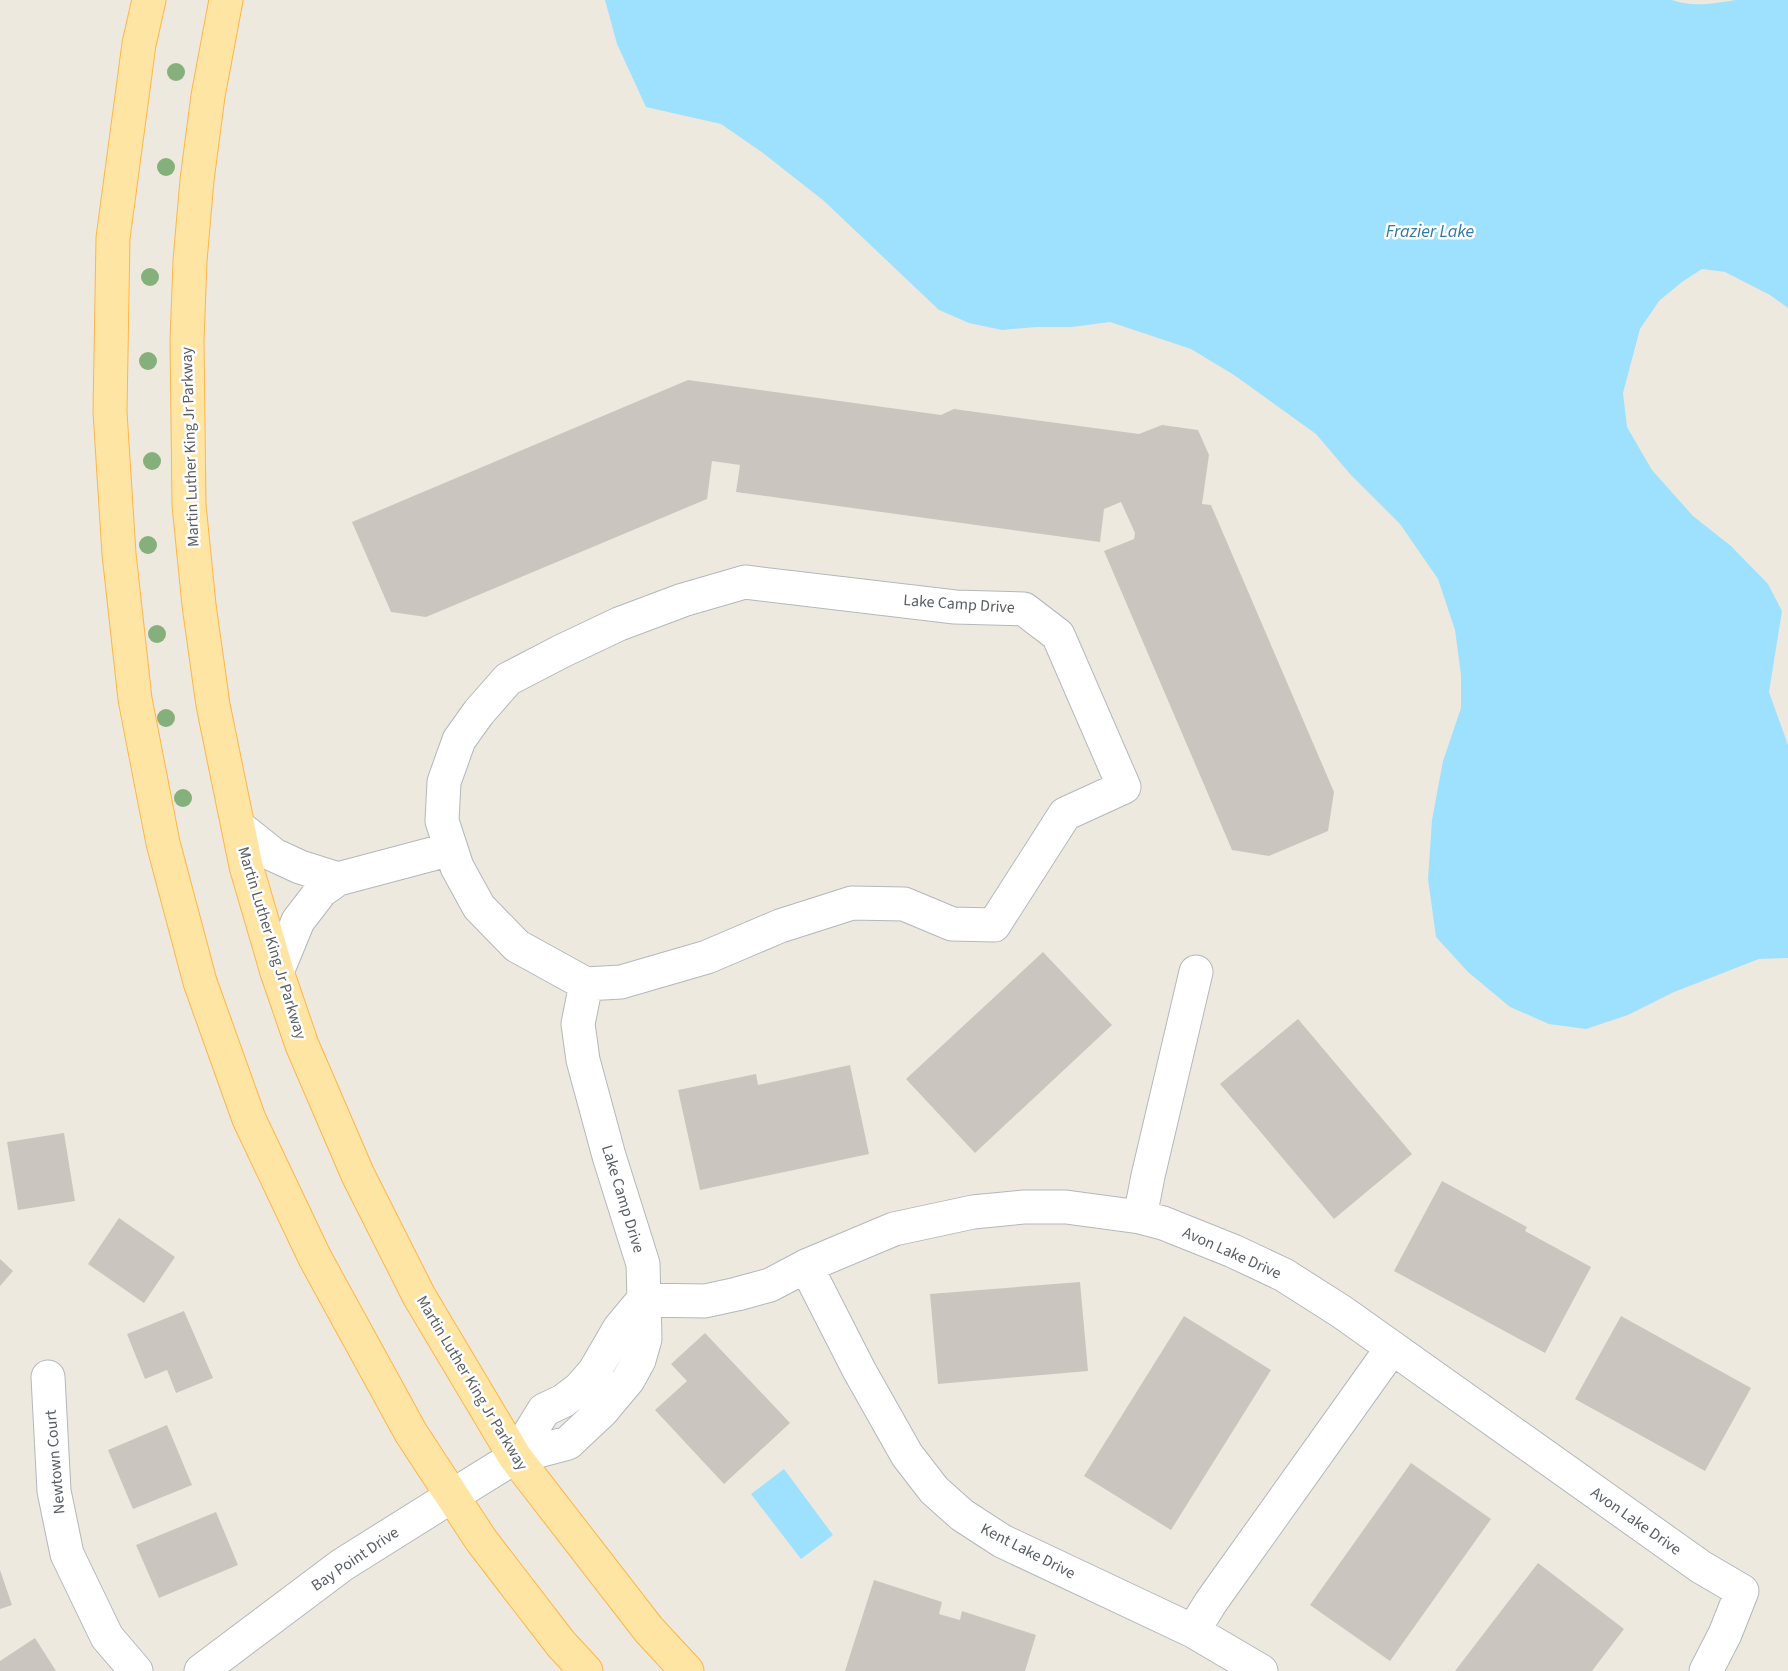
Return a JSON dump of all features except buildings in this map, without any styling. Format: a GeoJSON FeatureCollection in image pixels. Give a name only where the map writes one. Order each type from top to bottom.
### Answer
{"type":"FeatureCollection","features":[{"type":"Feature","properties":{"kind":"main road"},"geometry":{"type":"LineString","coordinates":[[148,0],[139,44],[113,238],[110,412],[118,554],[135,699],[163,843],[200,982],[249,1119],[315,1258],[411,1433],[452,1496],[481,1540],[561,1644],[586,1671]]}},
{"type":"Feature","properties":{"kind":"main road","name":"Martin Luther King Jr Parkway"},"geometry":{"type":"LineString","coordinates":[[226,0],[208,96],[197,180],[190,261],[187,353],[189,505],[199,605],[213,705],[246,866],[277,972],[302,1045],[358,1175],[419,1296],[515,1457],[649,1630],[687,1671]]}},
{"type":"Feature","properties":{"kind":"street","name":"Lake Camp Drive"},"geometry":{"type":"LineString","coordinates":[[745,582],[955,607],[1024,609],[1058,635],[1124,788],[1065,814],[994,925],[952,924],[904,904],[852,903],[780,926],[707,957],[621,982],[586,984],[517,946],[479,907],[457,867],[451,849],[442,821],[444,782],[459,740],[479,712],[508,679],[619,624],[683,600],[745,582]]}},
{"type":"Feature","properties":{"kind":"street"},"geometry":{"type":"LineString","coordinates":[[239,827],[274,855],[300,867],[338,879]]}},
{"type":"Feature","properties":{"kind":"street"},"geometry":{"type":"LineString","coordinates":[[277,972],[298,921],[321,891],[338,879],[451,849]]}},
{"type":"Feature","properties":{"kind":"street"},"geometry":{"type":"LineString","coordinates":[[1140,1217],[1196,972]]}},
{"type":"Feature","properties":{"kind":"street","name":"Lake Camp Drive"},"geometry":{"type":"LineString","coordinates":[[515,1457],[568,1443],[602,1411],[628,1380],[639,1360],[645,1339],[643,1263],[609,1156],[583,1060],[578,1024],[586,984]]}},
{"type":"Feature","properties":{"kind":"street","name":"Avon Lake Drive"},"geometry":{"type":"LineString","coordinates":[[643,1300],[705,1301],[770,1285],[806,1266],[894,1229],[973,1212],[1024,1207],[1066,1207],[1140,1217],[1163,1223],[1233,1251],[1284,1275],[1342,1312],[1701,1567],[1742,1591],[1725,1634],[1706,1671]]}},
{"type":"Feature","properties":{"kind":"street","name":"Kent Lake Drive"},"geometry":{"type":"LineString","coordinates":[[806,1266],[859,1370],[907,1455],[934,1490],[962,1515],[1002,1541],[1193,1631],[1261,1671]]}},
{"type":"Feature","properties":{"kind":"street"},"geometry":{"type":"LineString","coordinates":[[1193,1631],[1211,1602],[1392,1348]]}},
{"type":"Feature","properties":{"kind":"street","name":"Newtown Court"},"geometry":{"type":"LineString","coordinates":[[48,1377],[54,1491],[67,1554],[107,1636],[136,1671]]}},
{"type":"Feature","properties":{"kind":"street","name":"Bay Point Drive"},"geometry":{"type":"LineString","coordinates":[[201,1671],[342,1565],[515,1457]]}},
{"type":"Feature","properties":{"kind":"water","name":"Frazier Lake"},"geometry":{"type":"Polygon","coordinates":[[[605,0],[1672,0],[1696,4],[1736,0],[1788,0],[1788,308],[1770,295],[1725,272],[1702,269],[1659,301],[1640,329],[1623,393],[1627,427],[1652,470],[1693,516],[1731,546],[1768,584],[1782,611],[1769,692],[1788,745],[1788,958],[1759,959],[1674,992],[1628,1015],[1586,1029],[1549,1024],[1510,1007],[1468,972],[1436,937],[1428,879],[1432,820],[1443,761],[1461,708],[1461,675],[1455,630],[1438,579],[1400,524],[1350,474],[1316,434],[1234,375],[1191,349],[1110,322],[1072,327],[1002,330],[969,323],[939,310],[824,201],[763,153],[721,124],[646,107],[617,44],[605,0]]]}},
{"type":"Feature","properties":{"kind":"water"},"geometry":{"type":"Polygon","coordinates":[[[784,1469],[833,1535],[801,1559],[751,1494],[784,1469]]]}}]}
